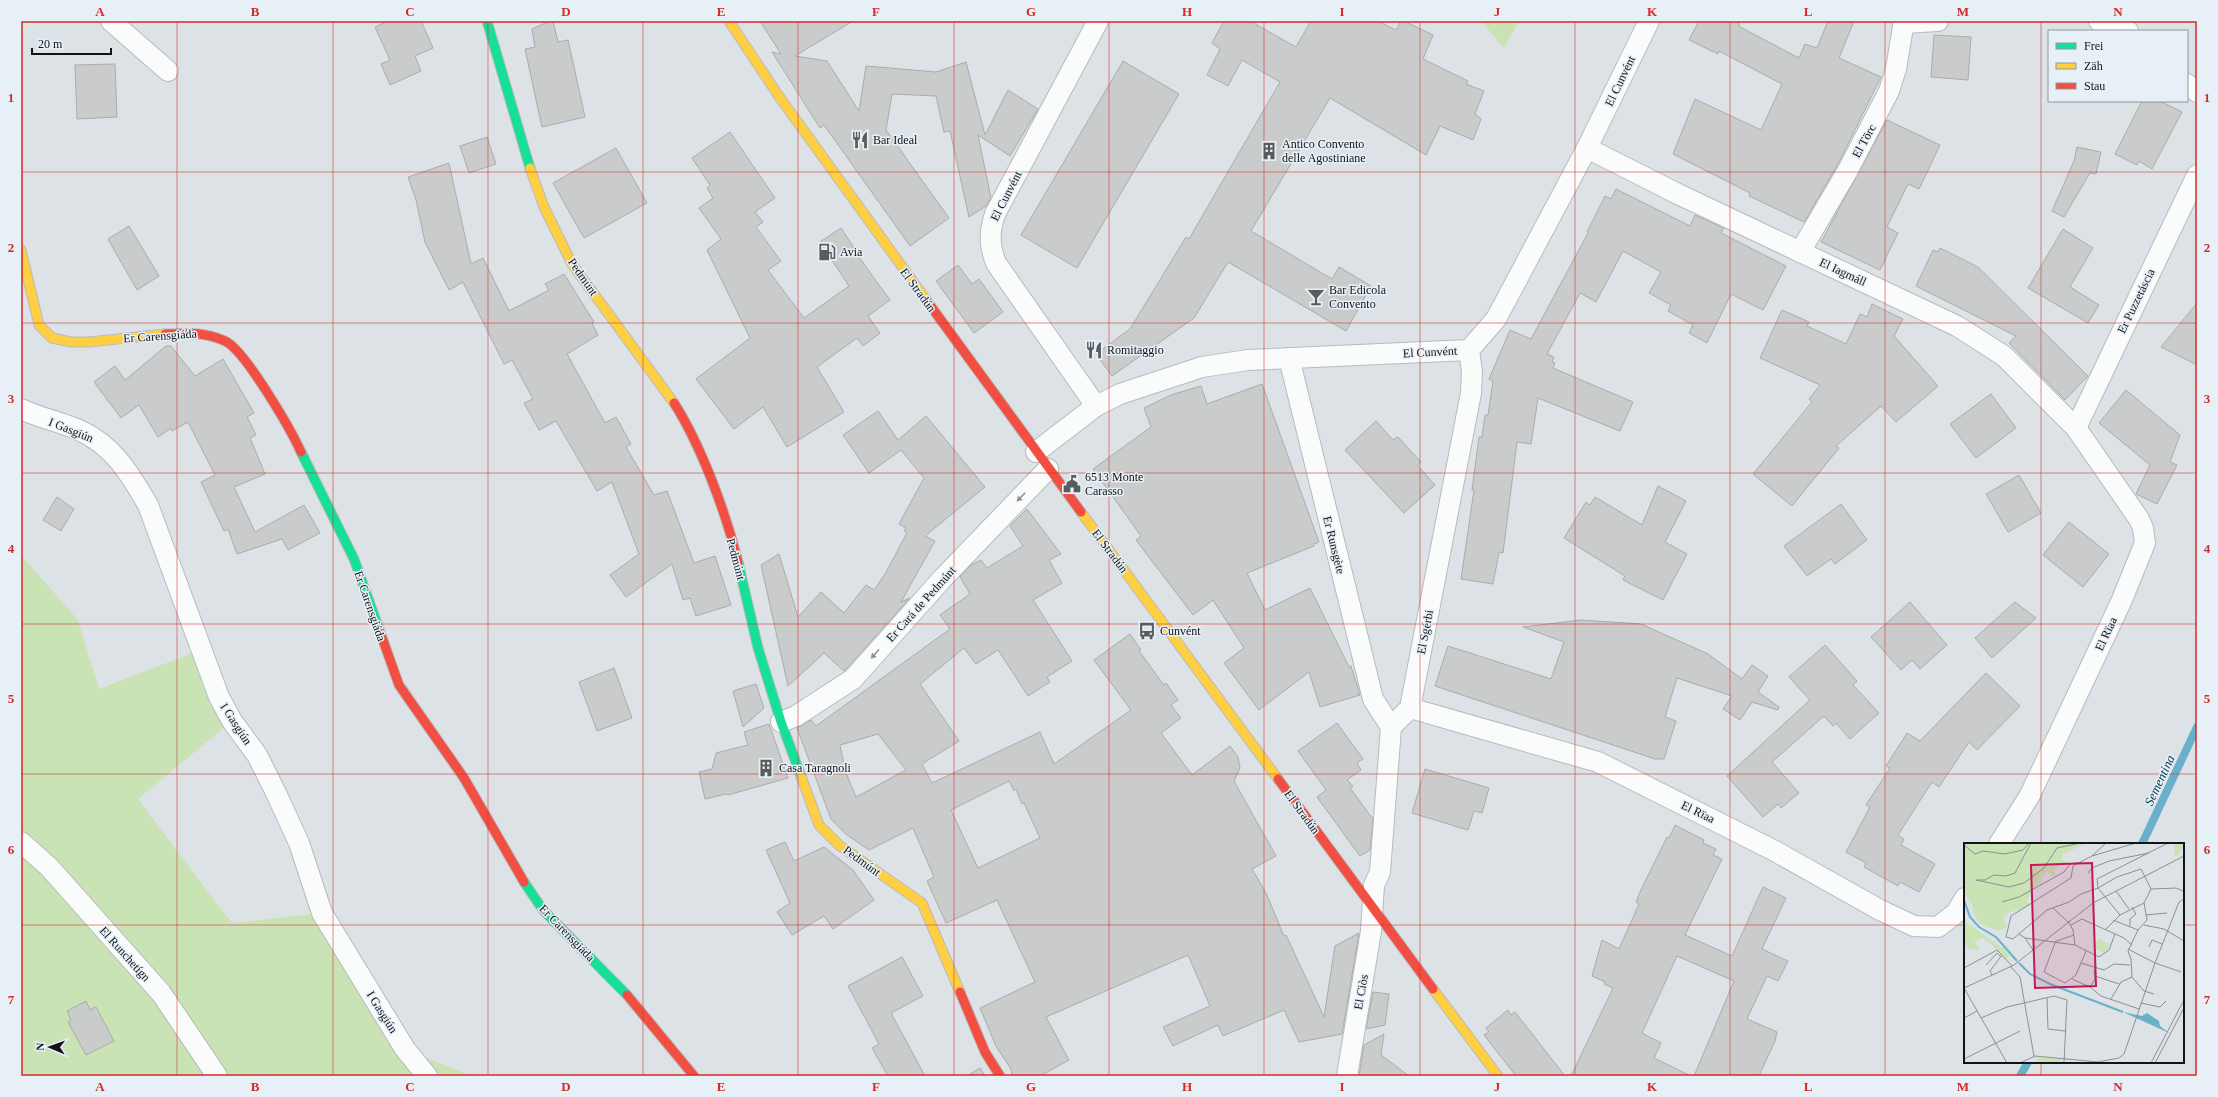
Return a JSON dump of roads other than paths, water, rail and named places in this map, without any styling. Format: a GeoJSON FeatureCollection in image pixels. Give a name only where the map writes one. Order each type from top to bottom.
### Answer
{"type":"FeatureCollection","features":[{"type":"Feature","properties":{"kind":"street"},"geometry":{"type":"LineString","coordinates":[[111,21],[168,71]]}},
{"type":"Feature","properties":{"kind":"street","name":"Pedmúnt"},"geometry":{"type":"LineString","coordinates":[[487,21],[522,146],[544,207],[572,264],[668,393],[689,426],[735,550],[758,648],[781,722],[819,825],[824,832],[858,859],[922,903],[985,1052],[1000,1076]]}},
{"type":"Feature","properties":{"kind":"street","name":"El Stradún"},"geometry":{"type":"LineString","coordinates":[[729,21],[778,95],[1048,469],[1498,1076]]}},
{"type":"Feature","properties":{"kind":"street","name":"El Cunvént"},"geometry":{"type":"LineString","coordinates":[[1096,406],[996,263],[990,249],[990,227],[995,214],[1098,21]]}},
{"type":"Feature","properties":{"kind":"street","name":"El Cunvént"},"geometry":{"type":"LineString","coordinates":[[1036,452],[1096,406],[1120,394],[1202,367],[1225,362],[1469,350],[1496,319],[1587,148],[1649,21]]}},
{"type":"Feature","properties":{"kind":"street"},"geometry":{"type":"LineString","coordinates":[[1903,22],[1938,21]]}},
{"type":"Feature","properties":{"kind":"street"},"geometry":{"type":"LineString","coordinates":[[2099,21],[2125,30]]}},
{"type":"Feature","properties":{"kind":"street","name":"El Törc"},"geometry":{"type":"LineString","coordinates":[[1800,252],[1848,170],[1889,91],[1896,69],[1903,22]]}},
{"type":"Feature","properties":{"kind":"street"},"geometry":{"type":"LineString","coordinates":[[2188,85],[2197,92]]}},
{"type":"Feature","properties":{"kind":"street","name":"El Iagmáll"},"geometry":{"type":"LineString","coordinates":[[1587,148],[1800,252],[1957,326],[1983,341],[2004,356],[2025,375],[2076,428]]}},
{"type":"Feature","properties":{"kind":"street","name":"Er Puzzetáscia"},"geometry":{"type":"LineString","coordinates":[[2076,428],[2197,175]]}},
{"type":"Feature","properties":{"kind":"street","name":"Er Carensgiáda"},"geometry":{"type":"LineString","coordinates":[[21,250],[39,325],[52,338],[71,342],[88,342],[170,333],[203,333],[227,342],[240,355],[287,422],[354,559],[399,685],[409,702],[464,778],[527,887],[543,910],[627,995],[694,1076]]}},
{"type":"Feature","properties":{"kind":"street","name":"El Sgérbi"},"geometry":{"type":"LineString","coordinates":[[1410,708],[1468,408],[1472,372],[1469,350]]}},
{"type":"Feature","properties":{"kind":"street","name":"Er Runsgète"},"geometry":{"type":"LineString","coordinates":[[1289,358],[1373,699],[1391,727]]}},
{"type":"Feature","properties":{"kind":"street","name":"I Gasgiún"},"geometry":{"type":"LineString","coordinates":[[21,409],[37,417],[78,430],[103,444],[122,463],[138,487],[150,512],[219,697],[232,721],[257,755],[276,793],[299,843],[322,913],[405,1049],[427,1076]]}},
{"type":"Feature","properties":{"kind":"street","name":"El Rïaa"},"geometry":{"type":"LineString","coordinates":[[2000,843],[2030,795],[2121,602],[2145,543],[2143,528],[2139,519],[2076,428]]}},
{"type":"Feature","properties":{"kind":"street","name":"Er Cará de Pedmúnt"},"geometry":{"type":"LineString","coordinates":[[781,722],[796,716],[853,679],[943,578],[1048,469]]}},
{"type":"Feature","properties":{"kind":"street"},"geometry":{"type":"LineString","coordinates":[[1373,907],[1374,885],[1380,872],[1391,727],[1410,708]]}},
{"type":"Feature","properties":{"kind":"street","name":"El Rïaa"},"geometry":{"type":"LineString","coordinates":[[1410,708],[1598,762],[1773,850],[1880,910],[1914,926],[1938,927],[1956,913],[1964,900]]}},
{"type":"Feature","properties":{"kind":"street","name":"El Runchetígn"},"geometry":{"type":"LineString","coordinates":[[21,842],[50,867],[161,993],[217,1076]]}},
{"type":"Feature","properties":{"kind":"street","name":"El Ciòs"},"geometry":{"type":"LineString","coordinates":[[1347,1076],[1370,944],[1373,907]]}},
{"type":"Feature","properties":{"kind":"waterway","name":"Sementina"},"geometry":{"type":"LineString","coordinates":[[2142,843],[2197,727]]}},
{"type":"Feature","properties":{"kind":"waterway","name":"Sementina"},"geometry":{"type":"LineString","coordinates":[[2020,1076],[2027,1063]]}},
{"type":"Feature","properties":{"kind":"place","name":"Bar Ideal"},"geometry":{"type":"Point","coordinates":[860,140]}},
{"type":"Feature","properties":{"kind":"place","name":"Antico Convento delle Agostiniane"},"geometry":{"type":"Point","coordinates":[1269,151]}},
{"type":"Feature","properties":{"kind":"place","name":"Avia"},"geometry":{"type":"Point","coordinates":[827,252]}},
{"type":"Feature","properties":{"kind":"place","name":"Bar Edicola Convento"},"geometry":{"type":"Point","coordinates":[1316,297]}},
{"type":"Feature","properties":{"kind":"place","name":"Romitaggio"},"geometry":{"type":"Point","coordinates":[1094,350]}},
{"type":"Feature","properties":{"kind":"place","name":"6513 Monte Carasso"},"geometry":{"type":"Point","coordinates":[1072,484]}},
{"type":"Feature","properties":{"kind":"place","name":"Cunvént"},"geometry":{"type":"Point","coordinates":[1147,631]}},
{"type":"Feature","properties":{"kind":"place","name":"Casa Taragnoli"},"geometry":{"type":"Point","coordinates":[766,768]}}]}
